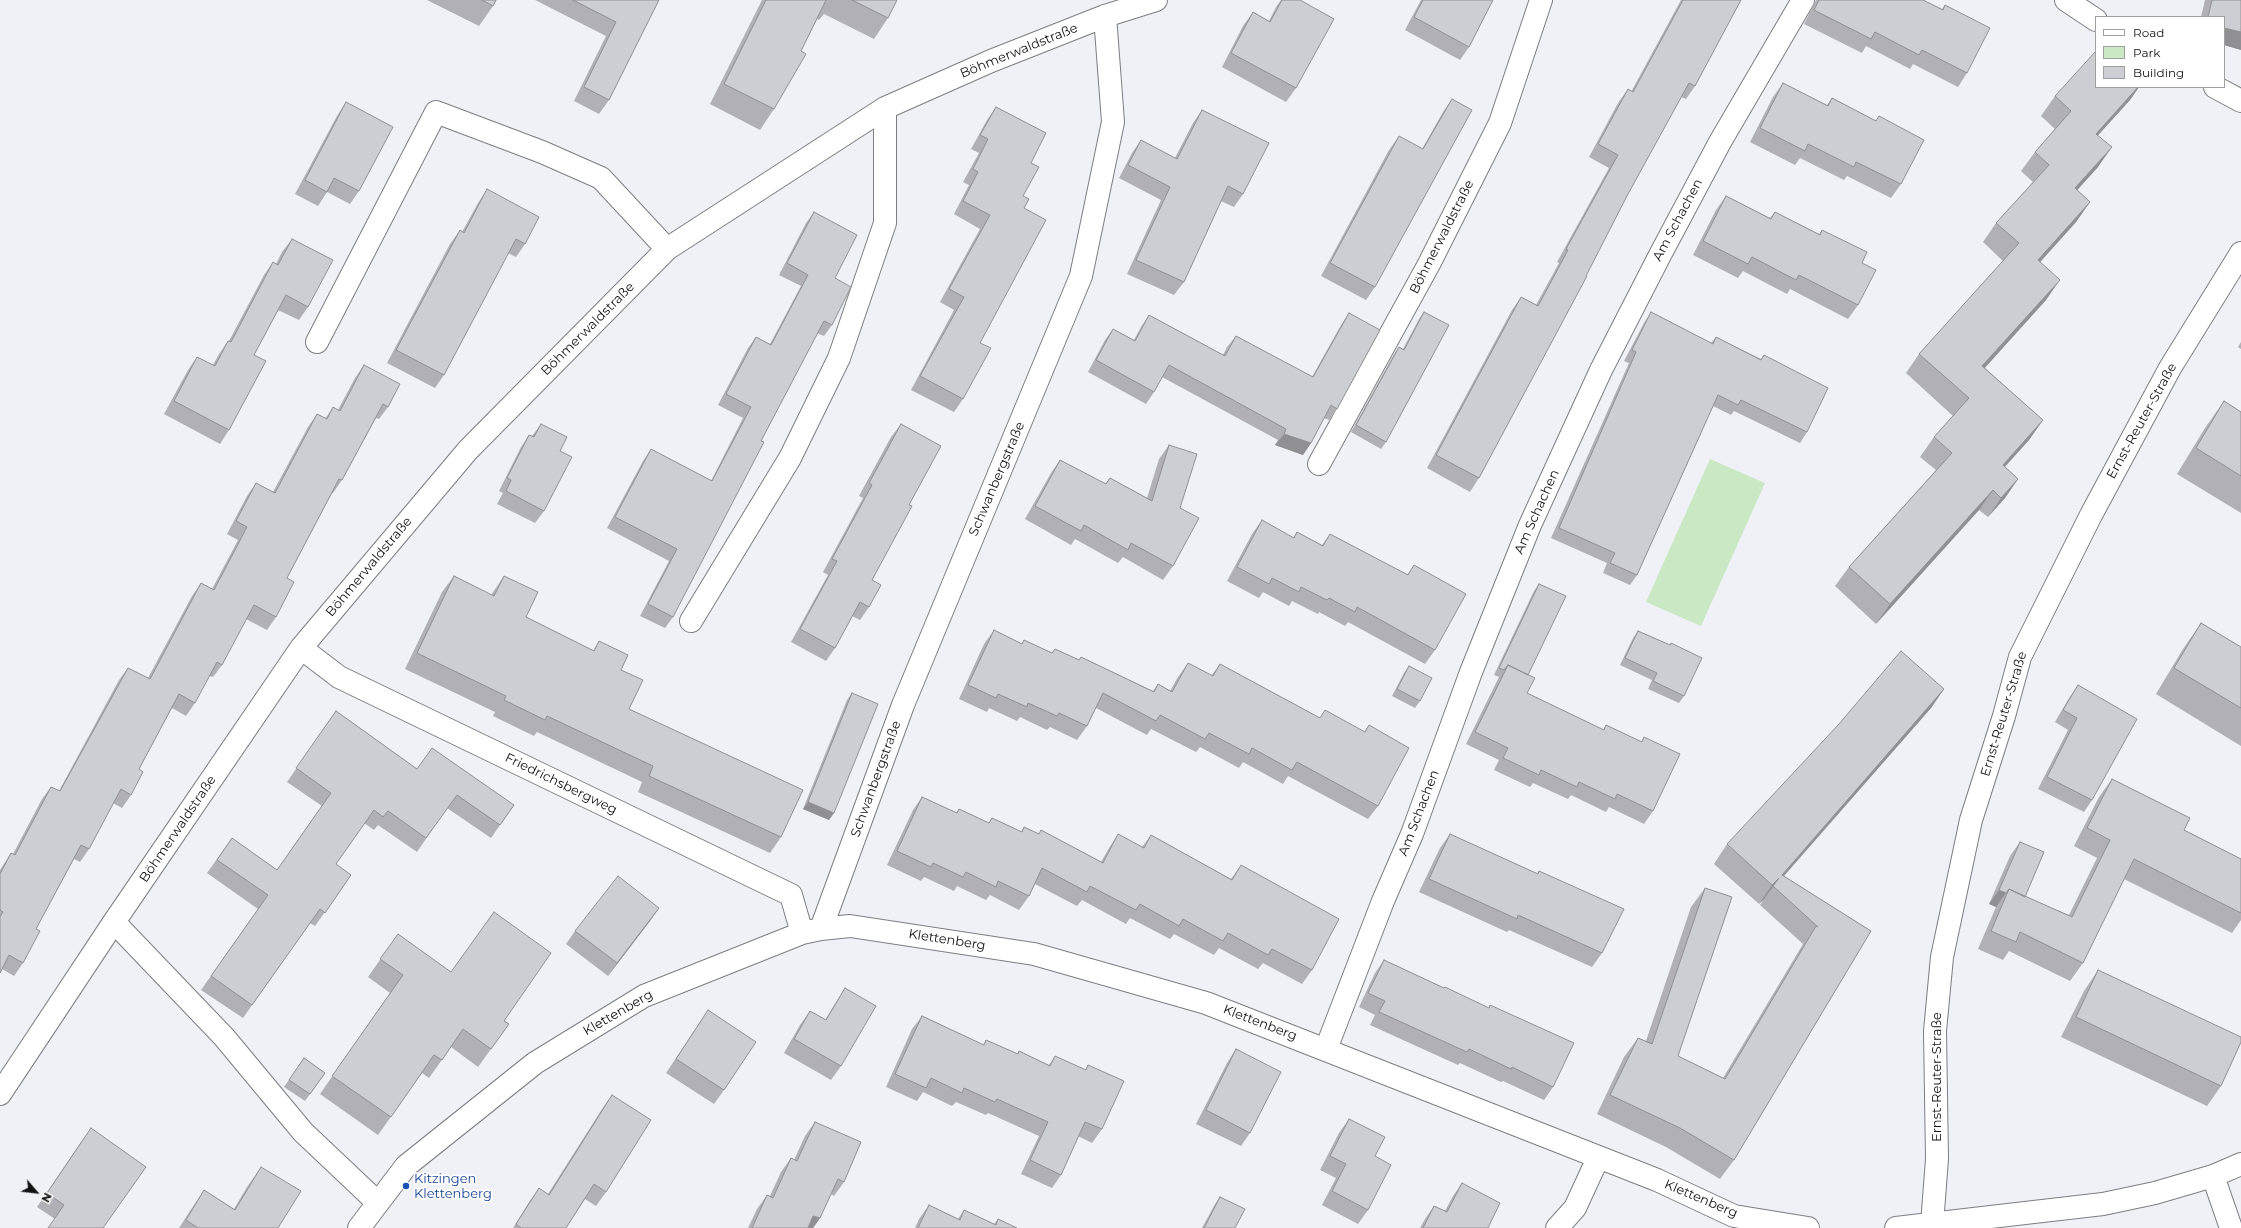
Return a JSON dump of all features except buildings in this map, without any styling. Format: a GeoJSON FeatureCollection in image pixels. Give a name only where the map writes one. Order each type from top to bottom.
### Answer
{"type":"FeatureCollection","features":[{"type":"Feature","properties":{"kind":"street","name":"Böhmerwaldstraße"},"geometry":{"type":"LineString","coordinates":[[0,1094],[114,922],[301,648],[468,450],[667,249],[885,108],[991,61],[1105,16],[1156,0]]}},
{"type":"Feature","properties":{"kind":"street","name":"Böhmerwaldstraße"},"geometry":{"type":"LineString","coordinates":[[1319,464],[1429,264],[1500,123],[1541,0]]}},
{"type":"Feature","properties":{"kind":"street","name":"Am Schachen"},"geometry":{"type":"LineString","coordinates":[[1326,1049],[1383,901],[1412,834],[1471,672],[1536,511],[1601,370],[1660,255],[1720,142],[1803,0]]}},
{"type":"Feature","properties":{"kind":"street"},"geometry":{"type":"LineString","coordinates":[[2066,0],[2095,19]]}},
{"type":"Feature","properties":{"kind":"street","name":"Schwanbergstraße"},"geometry":{"type":"LineString","coordinates":[[812,931],[903,706],[1081,276],[1113,122],[1105,16]]}},
{"type":"Feature","properties":{"kind":"street"},"geometry":{"type":"LineString","coordinates":[[2217,88],[2241,101]]}},
{"type":"Feature","properties":{"kind":"street"},"geometry":{"type":"LineString","coordinates":[[691,621],[790,458],[839,358],[885,223],[885,108]]}},
{"type":"Feature","properties":{"kind":"street"},"geometry":{"type":"LineString","coordinates":[[318,342],[436,112],[542,152],[601,178],[667,249]]}},
{"type":"Feature","properties":{"kind":"street","name":"Ernst-Reuter-Straße"},"geometry":{"type":"LineString","coordinates":[[1932,1224],[1937,1159],[1935,1031],[1942,957],[1971,820],[2004,716],[2020,657],[2091,515],[2170,368],[2241,253]]}},
{"type":"Feature","properties":{"kind":"street","name":"Friedrichsbergweg"},"geometry":{"type":"LineString","coordinates":[[301,648],[339,677],[791,895],[812,931]]}},
{"type":"Feature","properties":{"kind":"street"},"geometry":{"type":"LineString","coordinates":[[114,922],[224,1037],[303,1132],[378,1203]]}},
{"type":"Feature","properties":{"kind":"street","name":"Klettenberg"},"geometry":{"type":"LineString","coordinates":[[359,1228],[406,1166],[535,1063],[644,996],[812,931],[850,926],[1034,954],[1206,1003],[1657,1180],[1734,1216],[1808,1228]]}},
{"type":"Feature","properties":{"kind":"street"},"geometry":{"type":"LineString","coordinates":[[1557,1228],[1575,1208],[1598,1158]]}},
{"type":"Feature","properties":{"kind":"street"},"geometry":{"type":"LineString","coordinates":[[1896,1228],[1932,1224],[2023,1221],[2155,1193],[2213,1176],[2241,1164]]}},
{"type":"Feature","properties":{"kind":"street"},"geometry":{"type":"LineString","coordinates":[[2213,1176],[2231,1228]]}},
{"type":"Feature","properties":{"kind":"green space"},"geometry":{"type":"Polygon","coordinates":[[[1710,459],[1765,483],[1701,626],[1646,602],[1710,459]]]}},
{"type":"Feature","properties":{"kind":"place","name":"Kitzingen Klettenberg"},"geometry":{"type":"Point","coordinates":[406,1186]}}]}
